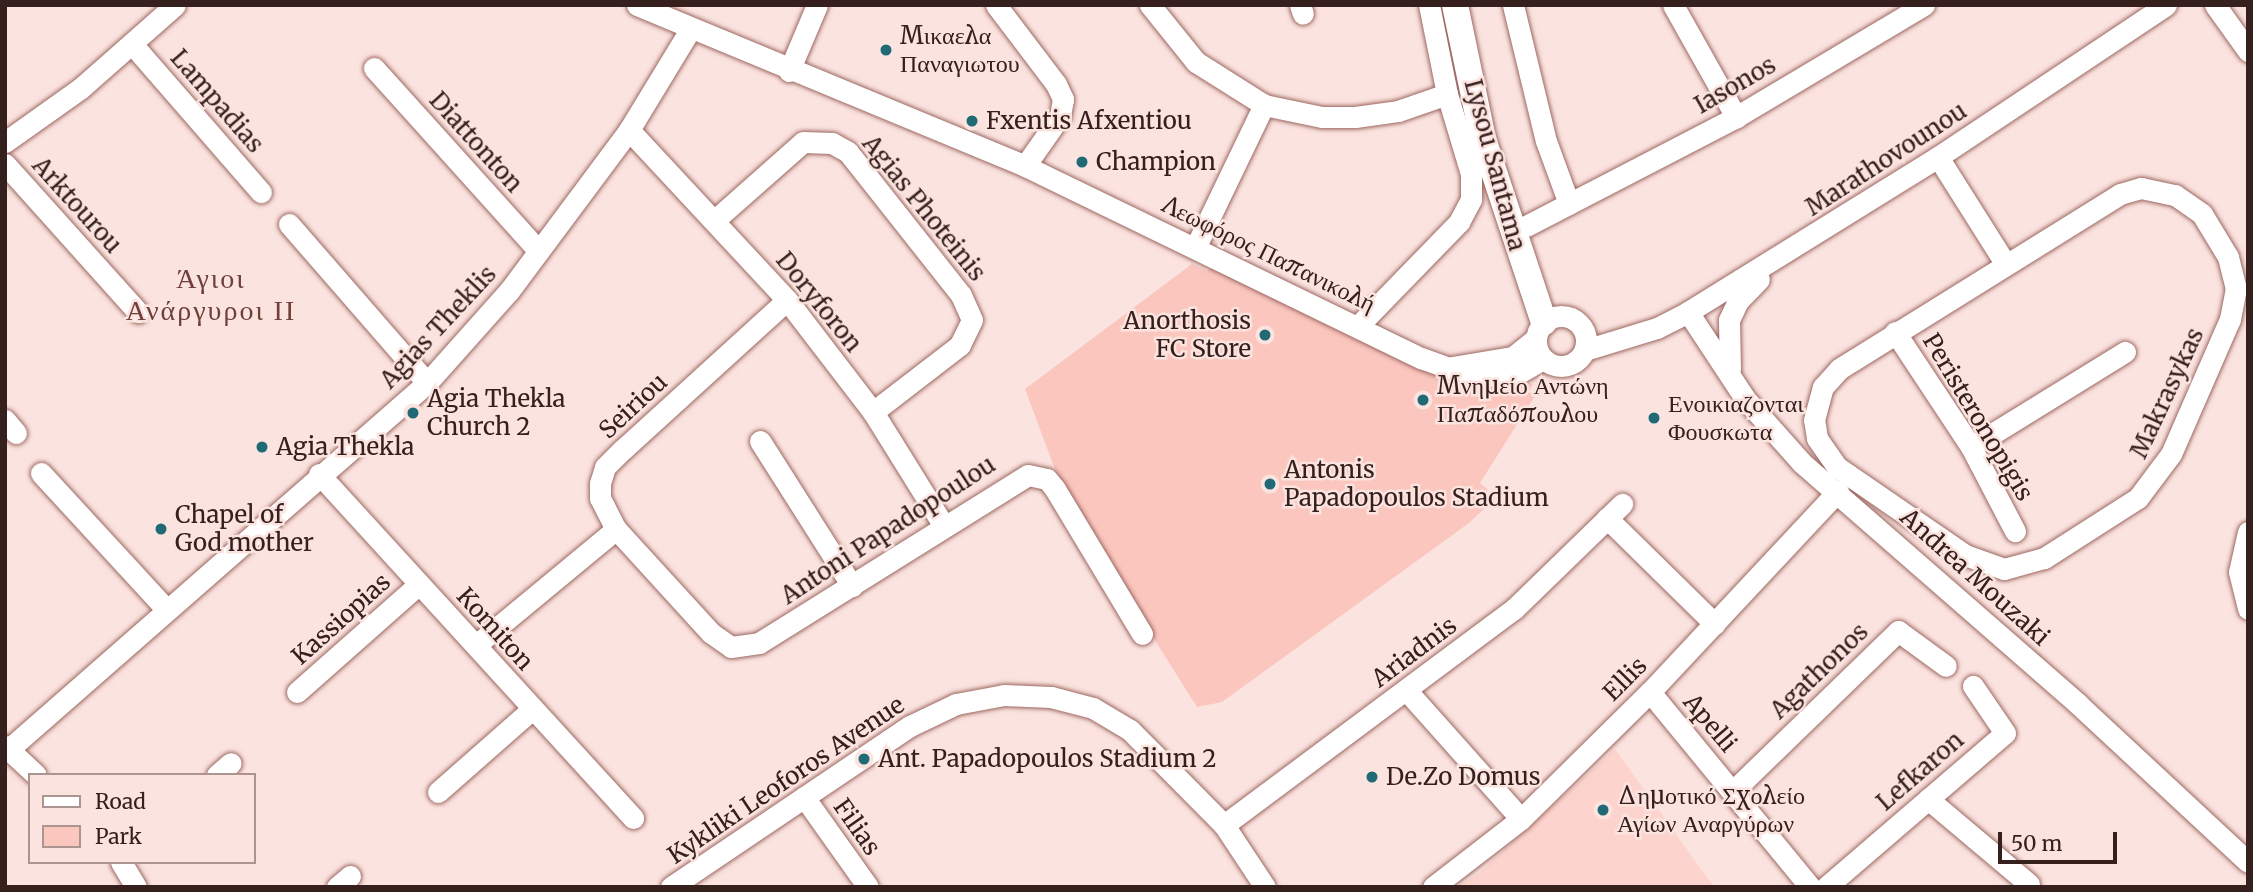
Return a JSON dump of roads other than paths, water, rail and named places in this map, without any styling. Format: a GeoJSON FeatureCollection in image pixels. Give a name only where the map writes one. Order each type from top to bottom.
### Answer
{"type":"FeatureCollection","features":[{"type":"Feature","properties":{"kind":"main road","name":"Lysou Santama"},"geometry":{"type":"LineString","coordinates":[[1455,5],[1483,139],[1555,325]]}},
{"type":"Feature","properties":{"kind":"main road","name":"Lysou Santama"},"geometry":{"type":"LineString","coordinates":[[1471,5],[1497,135],[1555,325]]}},
{"type":"Feature","properties":{"kind":"street"},"geometry":{"type":"LineString","coordinates":[[5,142],[133,45],[175,5]]}},
{"type":"Feature","properties":{"kind":"street","name":"Λεωφόρος Παπανικολή"},"geometry":{"type":"LineString","coordinates":[[637,5],[789,71],[1025,166],[1196,246],[1421,358],[1475,377],[1504,376],[1543,359]]}},
{"type":"Feature","properties":{"kind":"street"},"geometry":{"type":"LineString","coordinates":[[789,71],[817,5]]}},
{"type":"Feature","properties":{"kind":"street"},"geometry":{"type":"LineString","coordinates":[[996,5],[1056,84],[1063,99],[1060,116],[1025,166]]}},
{"type":"Feature","properties":{"kind":"street"},"geometry":{"type":"LineString","coordinates":[[1150,5],[1196,62],[1264,105],[1322,117],[1355,117],[1398,111],[1447,94]]}},
{"type":"Feature","properties":{"kind":"street"},"geometry":{"type":"LineString","coordinates":[[1358,326],[1468,208],[1473,182],[1447,94],[1429,5]]}},
{"type":"Feature","properties":{"kind":"street"},"geometry":{"type":"LineString","coordinates":[[1513,5],[1543,132],[1569,204]]}},
{"type":"Feature","properties":{"kind":"street","name":"Iasonos"},"geometry":{"type":"LineString","coordinates":[[1526,226],[1736,117],[1924,5]]}},
{"type":"Feature","properties":{"kind":"street","name":"Marathovounou"},"geometry":{"type":"LineString","coordinates":[[1543,359],[1567,366],[1585,350],[1688,312],[1938,157],[2166,5]]}},
{"type":"Feature","properties":{"kind":"street"},"geometry":{"type":"LineString","coordinates":[[2215,5],[2248,51]]}},
{"type":"Feature","properties":{"kind":"street"},"geometry":{"type":"LineString","coordinates":[[1675,6],[1736,117]]}},
{"type":"Feature","properties":{"kind":"street","name":"Agias Theklis"},"geometry":{"type":"LineString","coordinates":[[7,748],[319,474],[427,383],[539,251],[629,130],[691,28]]}},
{"type":"Feature","properties":{"kind":"street","name":"Lampadias"},"geometry":{"type":"LineString","coordinates":[[133,45],[261,192]]}},
{"type":"Feature","properties":{"kind":"street","name":"Diattonton"},"geometry":{"type":"LineString","coordinates":[[374,68],[539,251]]}},
{"type":"Feature","properties":{"kind":"street"},"geometry":{"type":"LineString","coordinates":[[1196,246],[1264,105]]}},
{"type":"Feature","properties":{"kind":"street","name":"Doryforon"},"geometry":{"type":"LineString","coordinates":[[629,130],[716,219],[787,300],[873,412],[944,526]]}},
{"type":"Feature","properties":{"kind":"street","name":"Agias Photeinis"},"geometry":{"type":"LineString","coordinates":[[716,219],[803,142],[832,143],[848,152],[961,295],[972,320],[960,345],[873,412]]}},
{"type":"Feature","properties":{"kind":"street"},"geometry":{"type":"LineString","coordinates":[[1938,157],[2005,263]]}},
{"type":"Feature","properties":{"kind":"street","name":"Arktourou"},"geometry":{"type":"LineString","coordinates":[[5,164],[138,312]]}},
{"type":"Feature","properties":{"kind":"street","name":"Makrasykas"},"geometry":{"type":"LineString","coordinates":[[2152,188],[2185,200],[2202,214],[2228,257],[2235,278],[2230,319],[2161,472],[2129,506],[2055,552],[2014,568],[1985,565],[1850,477],[1826,453],[1814,420],[1823,387],[1839,369],[1895,331],[2120,194],[2152,188]]}},
{"type":"Feature","properties":{"kind":"street"},"geometry":{"type":"LineString","coordinates":[[289,224],[427,383]]}},
{"type":"Feature","properties":{"kind":"street"},"geometry":{"type":"LineString","coordinates":[[1732,377],[1726,341],[1733,309],[1787,253]]}},
{"type":"Feature","properties":{"kind":"street","name":"Seiriou"},"geometry":{"type":"LineString","coordinates":[[711,633],[616,529],[600,498],[605,467],[787,300]]}},
{"type":"Feature","properties":{"kind":"street","name":"Andrea Mouzaki"},"geometry":{"type":"LineString","coordinates":[[1688,312],[1732,377],[1802,463],[1838,491],[2248,862]]}},
{"type":"Feature","properties":{"kind":"street"},"geometry":{"type":"LineString","coordinates":[[1555,325],[1623,338]]}},
{"type":"Feature","properties":{"kind":"street"},"geometry":{"type":"LineString","coordinates":[[1555,325],[1585,350]]}},
{"type":"Feature","properties":{"kind":"street"},"geometry":{"type":"LineString","coordinates":[[1543,359],[1555,325]]}},
{"type":"Feature","properties":{"kind":"street","name":"Λεωφόρος Παπανικολή"},"geometry":{"type":"LineString","coordinates":[[1452,367],[1513,357],[1555,325]]}},
{"type":"Feature","properties":{"kind":"street","name":"Peristeronopigis"},"geometry":{"type":"LineString","coordinates":[[1895,331],[1971,447],[2015,531]]}},
{"type":"Feature","properties":{"kind":"street"},"geometry":{"type":"LineString","coordinates":[[1971,447],[2125,352]]}},
{"type":"Feature","properties":{"kind":"street"},"geometry":{"type":"LineString","coordinates":[[760,441],[852,586]]}},
{"type":"Feature","properties":{"kind":"street"},"geometry":{"type":"LineString","coordinates":[[41,473],[166,609]]}},
{"type":"Feature","properties":{"kind":"street","name":"Komiton"},"geometry":{"type":"LineString","coordinates":[[319,474],[633,818]]}},
{"type":"Feature","properties":{"kind":"street","name":"Antoni Papadopoulou"},"geometry":{"type":"LineString","coordinates":[[711,633],[731,647],[759,643],[1018,478],[1047,479],[1142,634]]}},
{"type":"Feature","properties":{"kind":"street","name":"Ellis"},"geometry":{"type":"LineString","coordinates":[[1433,887],[1521,818],[1650,692],[1838,491]]}},
{"type":"Feature","properties":{"kind":"street","name":"Ariadnis"},"geometry":{"type":"LineString","coordinates":[[1224,825],[1514,609],[1615,511],[1715,624]]}},
{"type":"Feature","properties":{"kind":"street"},"geometry":{"type":"LineString","coordinates":[[476,645],[616,529]]}},
{"type":"Feature","properties":{"kind":"street"},"geometry":{"type":"LineString","coordinates":[[2248,532],[2239,572],[2248,609]]}},
{"type":"Feature","properties":{"kind":"street","name":"Kassiopias"},"geometry":{"type":"LineString","coordinates":[[297,692],[419,584]]}},
{"type":"Feature","properties":{"kind":"street","name":"Agathonos"},"geometry":{"type":"LineString","coordinates":[[1733,791],[1898,631],[1947,666]]}},
{"type":"Feature","properties":{"kind":"street","name":"Lefkaron"},"geometry":{"type":"LineString","coordinates":[[1826,887],[2005,733],[1973,686]]}},
{"type":"Feature","properties":{"kind":"street"},"geometry":{"type":"LineString","coordinates":[[1407,691],[1521,818]]}},
{"type":"Feature","properties":{"kind":"street","name":"Apelli"},"geometry":{"type":"LineString","coordinates":[[1650,692],[1810,887]]}},
{"type":"Feature","properties":{"kind":"street","name":"Kykliki Leoforos Avenue"},"geometry":{"type":"LineString","coordinates":[[671,887],[910,726],[957,704],[1004,695],[1051,697],[1093,708],[1130,730],[1224,825],[1265,887]]}},
{"type":"Feature","properties":{"kind":"street"},"geometry":{"type":"LineString","coordinates":[[438,792],[531,709]]}},
{"type":"Feature","properties":{"kind":"street"},"geometry":{"type":"LineString","coordinates":[[7,748],[34,773]]}},
{"type":"Feature","properties":{"kind":"street","name":"Filias"},"geometry":{"type":"LineString","coordinates":[[804,797],[868,887]]}},
{"type":"Feature","properties":{"kind":"street"},"geometry":{"type":"LineString","coordinates":[[1928,799],[2029,884]]}},
{"type":"Feature","properties":{"kind":"street"},"geometry":{"type":"LineString","coordinates":[[122,864],[136,887]]}},
{"type":"Feature","properties":{"kind":"place","name":"Μικαελα Παναγιωτου"},"geometry":{"type":"Point","coordinates":[886,50]}},
{"type":"Feature","properties":{"kind":"place","name":"Fxentis Afxentiou"},"geometry":{"type":"Point","coordinates":[972,121]}},
{"type":"Feature","properties":{"kind":"place","name":"Champion"},"geometry":{"type":"Point","coordinates":[1082,162]}},
{"type":"Feature","properties":{"kind":"place","name":"Anorthosis FC Store"},"geometry":{"type":"Point","coordinates":[1265,335]}},
{"type":"Feature","properties":{"kind":"place","name":"Μνημείο Αντώνη Παπαδόπουλου"},"geometry":{"type":"Point","coordinates":[1423,400]}},
{"type":"Feature","properties":{"kind":"place","name":"Agia Thekla Church 2"},"geometry":{"type":"Point","coordinates":[413,413]}},
{"type":"Feature","properties":{"kind":"place","name":"Ενοικιαζονται Φουσκωτα"},"geometry":{"type":"Point","coordinates":[1654,418]}},
{"type":"Feature","properties":{"kind":"place","name":"Agia Thekla"},"geometry":{"type":"Point","coordinates":[262,447]}},
{"type":"Feature","properties":{"kind":"place","name":"Antonis Papadopoulos Stadium"},"geometry":{"type":"Point","coordinates":[1270,484]}},
{"type":"Feature","properties":{"kind":"place","name":"Chapel of God mother"},"geometry":{"type":"Point","coordinates":[161,529]}},
{"type":"Feature","properties":{"kind":"place","name":"Ant. Papadopoulos Stadium 2"},"geometry":{"type":"Point","coordinates":[864,759]}},
{"type":"Feature","properties":{"kind":"place","name":"De.Zo Domus"},"geometry":{"type":"Point","coordinates":[1372,777]}},
{"type":"Feature","properties":{"kind":"place","name":"Δημοτικό Σχολείο Αγίων Αναργύρων"},"geometry":{"type":"Point","coordinates":[1603,810]}},
{"type":"Feature","properties":{"kind":"district","name":"Άγιοι Ανάργυροι ΙΙ"},"geometry":{"type":"Point","coordinates":[211,294]}}]}
